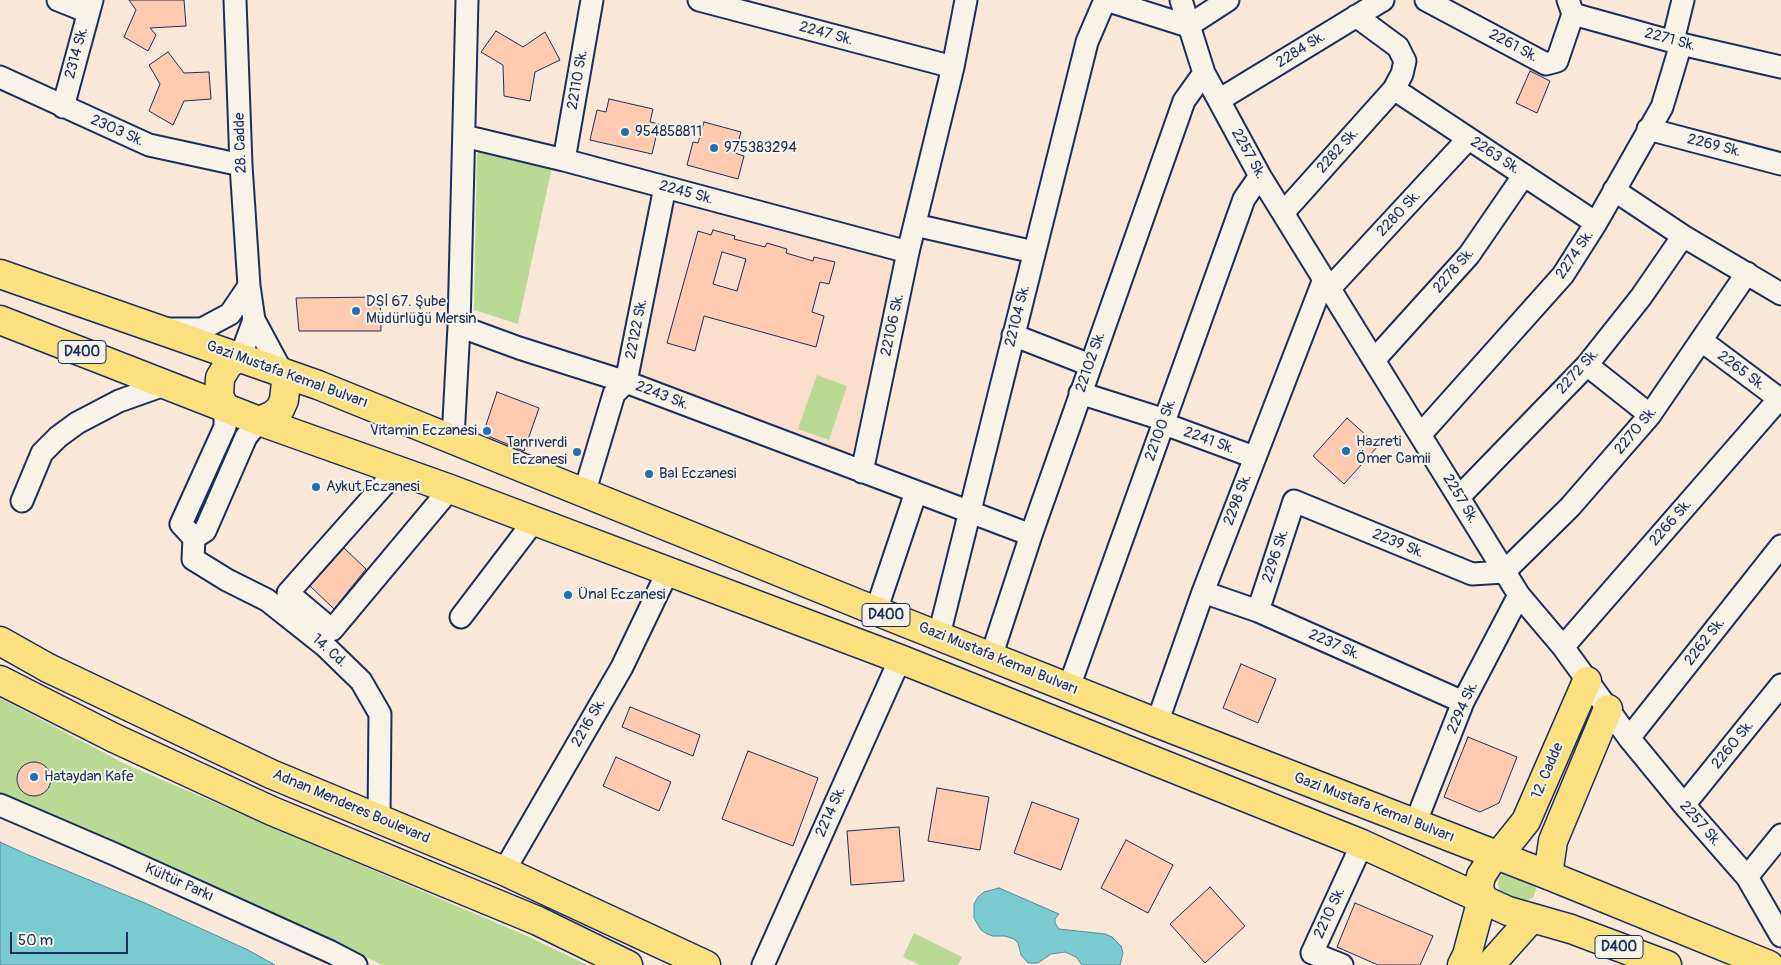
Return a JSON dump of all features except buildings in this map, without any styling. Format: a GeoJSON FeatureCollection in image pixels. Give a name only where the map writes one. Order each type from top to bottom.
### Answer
{"type":"FeatureCollection","features":[{"type":"Feature","properties":{"kind":"main road","name":"Gazi Mustafa Kemal Bulvarı"},"geometry":{"type":"LineString","coordinates":[[0,274],[282,372],[453,439],[584,494],[991,657],[1548,875],[1769,965]]}},
{"type":"Feature","properties":{"kind":"main road","name":"D400"},"geometry":{"type":"LineString","coordinates":[[0,320],[259,421],[450,489],[900,659],[1362,844],[1508,912],[1571,929],[1667,965]]}},
{"type":"Feature","properties":{"kind":"main road"},"geometry":{"type":"LineString","coordinates":[[226,408],[219,396],[220,378],[229,363],[240,358]]}},
{"type":"Feature","properties":{"kind":"main road"},"geometry":{"type":"LineString","coordinates":[[259,421],[273,415],[280,409],[286,391],[286,382],[282,372]]}},
{"type":"Feature","properties":{"kind":"main road","name":"Adnan Menderes Boulevard"},"geometry":{"type":"LineString","coordinates":[[0,641],[48,668],[262,769],[504,871],[706,965]]}},
{"type":"Feature","properties":{"kind":"main road"},"geometry":{"type":"LineString","coordinates":[[0,680],[114,738],[272,811],[538,922],[628,965]]}},
{"type":"Feature","properties":{"kind":"main road","name":"12. Cadde"},"geometry":{"type":"LineString","coordinates":[[1498,856],[1526,822],[1587,681]]}},
{"type":"Feature","properties":{"kind":"main road","name":"12. Cadde"},"geometry":{"type":"LineString","coordinates":[[1548,875],[1553,841],[1608,709]]}},
{"type":"Feature","properties":{"kind":"main road"},"geometry":{"type":"LineString","coordinates":[[1462,965],[1467,955],[1482,899],[1479,886],[1481,876],[1490,862],[1498,856]]}},
{"type":"Feature","properties":{"kind":"main road"},"geometry":{"type":"LineString","coordinates":[[1490,965],[1548,903],[1551,885],[1548,875]]}},
{"type":"Feature","properties":{"kind":"street"},"geometry":{"type":"LineString","coordinates":[[58,0],[90,6]]}},
{"type":"Feature","properties":{"kind":"street","name":"28. Cadde"},"geometry":{"type":"LineString","coordinates":[[235,0],[241,166],[249,286],[254,320],[282,372]]}},
{"type":"Feature","properties":{"kind":"street"},"geometry":{"type":"LineString","coordinates":[[453,439],[460,326],[467,0]]}},
{"type":"Feature","properties":{"kind":"street","name":"22110 Sk."},"geometry":{"type":"LineString","coordinates":[[564,160],[592,0]]}},
{"type":"Feature","properties":{"kind":"street","name":"2247 Sk."},"geometry":{"type":"LineString","coordinates":[[699,0],[953,67]]}},
{"type":"Feature","properties":{"kind":"street","name":"22106 Sk."},"geometry":{"type":"LineString","coordinates":[[862,472],[908,252],[953,67],[966,0]]}},
{"type":"Feature","properties":{"kind":"street"},"geometry":{"type":"LineString","coordinates":[[1106,0],[1188,26],[1228,0]]}},
{"type":"Feature","properties":{"kind":"street","name":"22104 Sk."},"geometry":{"type":"LineString","coordinates":[[939,635],[1087,42],[1106,0]]}},
{"type":"Feature","properties":{"kind":"street","name":"2257 Sk."},"geometry":{"type":"LineString","coordinates":[[1181,0],[1204,73],[1260,176],[1421,434],[1504,572],[1519,595],[1563,647],[1629,738],[1684,806],[1747,877],[1781,936]]}},
{"type":"Feature","properties":{"kind":"street","name":"2284 Sk."},"geometry":{"type":"LineString","coordinates":[[1219,100],[1383,0]]}},
{"type":"Feature","properties":{"kind":"street","name":"2261 Sk."},"geometry":{"type":"LineString","coordinates":[[1426,0],[1546,64],[1557,61],[1571,7]]}},
{"type":"Feature","properties":{"kind":"street","name":"2274 Sk."},"geometry":{"type":"LineString","coordinates":[[1421,434],[1564,274],[1596,223],[1662,107],[1677,43],[1683,0]]}},
{"type":"Feature","properties":{"kind":"street","name":"2314 Sk."},"geometry":{"type":"LineString","coordinates":[[63,107],[90,6]]}},
{"type":"Feature","properties":{"kind":"street","name":"2271 Sk."},"geometry":{"type":"LineString","coordinates":[[1571,7],[1677,43],[1781,67]]}},
{"type":"Feature","properties":{"kind":"street","name":"2282 Sk."},"geometry":{"type":"LineString","coordinates":[[1283,214],[1394,90],[1402,74],[1405,61],[1398,47],[1356,16]]}},
{"type":"Feature","properties":{"kind":"street","name":"22102 Sk."},"geometry":{"type":"LineString","coordinates":[[991,657],[1080,393],[1184,101],[1204,73]]}},
{"type":"Feature","properties":{"kind":"street","name":"2303 Sk."},"geometry":{"type":"LineString","coordinates":[[0,77],[149,145],[241,166]]}},
{"type":"Feature","properties":{"kind":"street","name":"2263 Sk."},"geometry":{"type":"LineString","coordinates":[[1394,90],[1596,223]]}},
{"type":"Feature","properties":{"kind":"street","name":"2269 Sk."},"geometry":{"type":"LineString","coordinates":[[1648,129],[1781,164]]}},
{"type":"Feature","properties":{"kind":"street","name":"2245 Sk."},"geometry":{"type":"LineString","coordinates":[[464,136],[564,160],[908,252]]}},
{"type":"Feature","properties":{"kind":"street","name":"2280 Sk."},"geometry":{"type":"LineString","coordinates":[[1327,283],[1468,139]]}},
{"type":"Feature","properties":{"kind":"street","name":"2278 Sk."},"geometry":{"type":"LineString","coordinates":[[1374,360],[1469,255],[1524,175]]}},
{"type":"Feature","properties":{"kind":"street","name":"22100 Sk."},"geometry":{"type":"LineString","coordinates":[[1069,687],[1244,199],[1260,176]]}},
{"type":"Feature","properties":{"kind":"street","name":"22122 Sk."},"geometry":{"type":"LineString","coordinates":[[584,494],[614,394],[626,382],[665,187]]}},
{"type":"Feature","properties":{"kind":"street"},"geometry":{"type":"LineString","coordinates":[[1614,190],[1684,236],[1781,294]]}},
{"type":"Feature","properties":{"kind":"street"},"geometry":{"type":"LineString","coordinates":[[915,225],[1034,252]]}},
{"type":"Feature","properties":{"kind":"street","name":"2272 Sk."},"geometry":{"type":"LineString","coordinates":[[1459,497],[1587,365],[1641,297],[1684,236]]}},
{"type":"Feature","properties":{"kind":"street","name":"2270 Sk."},"geometry":{"type":"LineString","coordinates":[[1504,572],[1570,507],[1650,415],[1747,273]]}},
{"type":"Feature","properties":{"kind":"street","name":"2298 Sk."},"geometry":{"type":"LineString","coordinates":[[1157,723],[1203,592],[1254,458],[1327,283]]}},
{"type":"Feature","properties":{"kind":"street"},"geometry":{"type":"LineString","coordinates":[[161,329],[202,329],[230,314],[249,286]]}},
{"type":"Feature","properties":{"kind":"street","name":"28. Cadde"},"geometry":{"type":"LineString","coordinates":[[240,358],[254,320]]}},
{"type":"Feature","properties":{"kind":"street","name":"2243 Sk."},"geometry":{"type":"LineString","coordinates":[[460,326],[519,348],[626,382],[862,472]]}},
{"type":"Feature","properties":{"kind":"street"},"geometry":{"type":"LineString","coordinates":[[1013,335],[1090,365]]}},
{"type":"Feature","properties":{"kind":"street","name":"2265 Sk."},"geometry":{"type":"LineString","coordinates":[[1702,341],[1780,400]]}},
{"type":"Feature","properties":{"kind":"street"},"geometry":{"type":"LineString","coordinates":[[1587,365],[1650,415]]}},
{"type":"Feature","properties":{"kind":"street"},"geometry":{"type":"LineString","coordinates":[[22,501],[42,453],[58,437],[77,423],[119,401],[164,385]]}},
{"type":"Feature","properties":{"kind":"street","name":"2241 Sk."},"geometry":{"type":"LineString","coordinates":[[1080,393],[1165,420],[1170,426],[1254,458]]}},
{"type":"Feature","properties":{"kind":"street","name":"2266 Sk."},"geometry":{"type":"LineString","coordinates":[[1563,647],[1780,400]]}},
{"type":"Feature","properties":{"kind":"street","name":"14. Cd."},"geometry":{"type":"LineString","coordinates":[[226,408],[225,427],[181,524],[194,538],[193,559],[227,580],[267,600],[325,646],[361,681],[380,714],[379,819]]}},
{"type":"Feature","properties":{"kind":"street"},"geometry":{"type":"LineString","coordinates":[[194,538],[205,531],[246,437],[259,421]]}},
{"type":"Feature","properties":{"kind":"street"},"geometry":{"type":"LineString","coordinates":[[397,470],[288,593],[332,630],[450,489]]}},
{"type":"Feature","properties":{"kind":"street"},"geometry":{"type":"LineString","coordinates":[[862,472],[1031,535]]}},
{"type":"Feature","properties":{"kind":"street"},"geometry":{"type":"LineString","coordinates":[[876,611],[916,492]]}},
{"type":"Feature","properties":{"kind":"street","name":"2239 Sk."},"geometry":{"type":"LineString","coordinates":[[1294,500],[1472,574],[1504,572]]}},
{"type":"Feature","properties":{"kind":"street","name":"2296 Sk."},"geometry":{"type":"LineString","coordinates":[[1258,611],[1294,500]]}},
{"type":"Feature","properties":{"kind":"street"},"geometry":{"type":"LineString","coordinates":[[461,617],[534,521]]}},
{"type":"Feature","properties":{"kind":"street","name":"2262 Sk."},"geometry":{"type":"LineString","coordinates":[[1629,738],[1781,546]]}},
{"type":"Feature","properties":{"kind":"street","name":"2216 Sk."},"geometry":{"type":"LineString","coordinates":[[504,871],[622,667],[668,571]]}},
{"type":"Feature","properties":{"kind":"street","name":"2237 Sk."},"geometry":{"type":"LineString","coordinates":[[1203,592],[1258,611],[1463,702]]}},
{"type":"Feature","properties":{"kind":"street","name":"2294 Sk."},"geometry":{"type":"LineString","coordinates":[[1415,824],[1463,702],[1519,595]]}},
{"type":"Feature","properties":{"kind":"street","name":"2214 Sk."},"geometry":{"type":"LineString","coordinates":[[763,965],[900,659]]}},
{"type":"Feature","properties":{"kind":"street","name":"2260 Sk."},"geometry":{"type":"LineString","coordinates":[[1684,806],[1781,685]]}},
{"type":"Feature","properties":{"kind":"street","name":"Kültür Parkı"},"geometry":{"type":"LineString","coordinates":[[0,805],[286,931],[356,965]]}},
{"type":"Feature","properties":{"kind":"street"},"geometry":{"type":"LineString","coordinates":[[1747,877],[1781,835]]}},
{"type":"Feature","properties":{"kind":"street","name":"2210 Sk."},"geometry":{"type":"LineString","coordinates":[[1342,965],[1312,953],[1362,844]]}},
{"type":"Feature","properties":{"kind":"shaded area"},"geometry":{"type":"Polygon","coordinates":[[[678,198],[892,254],[898,265],[856,450],[842,455],[638,378],[667,206],[678,198]]]}},
{"type":"Feature","properties":{"kind":"green space"},"geometry":{"type":"Polygon","coordinates":[[[484,149],[552,167],[518,324],[474,310],[477,154],[484,149]]]}},
{"type":"Feature","properties":{"kind":"green space"},"geometry":{"type":"Polygon","coordinates":[[[817,375],[847,386],[829,440],[798,429],[817,375]]]}},
{"type":"Feature","properties":{"kind":"green space"},"geometry":{"type":"Polygon","coordinates":[[[0,698],[125,764],[527,936],[587,965],[382,965],[334,941],[0,797],[0,698]]]}},
{"type":"Feature","properties":{"kind":"green space"},"geometry":{"type":"Polygon","coordinates":[[[1508,871],[1535,884],[1536,889],[1533,898],[1523,901],[1504,894],[1499,889],[1499,878],[1508,871]]]}},
{"type":"Feature","properties":{"kind":"green space"},"geometry":{"type":"Polygon","coordinates":[[[914,933],[962,957],[958,965],[920,965],[903,957],[914,933]]]}},
{"type":"Feature","properties":{"kind":"water"},"geometry":{"type":"Polygon","coordinates":[[[0,842],[145,903],[248,950],[275,965],[0,965],[0,842]]]}},
{"type":"Feature","properties":{"kind":"water"},"geometry":{"type":"Polygon","coordinates":[[[999,888],[1059,914],[1055,919],[1055,923],[1059,929],[1105,934],[1112,937],[1121,946],[1123,953],[1120,965],[1082,965],[1076,957],[1065,952],[1051,954],[1038,963],[1028,963],[1021,955],[1018,943],[1014,939],[987,934],[981,930],[974,918],[974,904],[978,897],[984,892],[999,888]]]}},
{"type":"Feature","properties":{"kind":"place","name":"954858811"},"geometry":{"type":"Point","coordinates":[625,132]}},
{"type":"Feature","properties":{"kind":"place","name":"975383294"},"geometry":{"type":"Point","coordinates":[714,148]}},
{"type":"Feature","properties":{"kind":"place","name":"DSİ 67. Şube Müdürlüğü Mersin"},"geometry":{"type":"Point","coordinates":[356,311]}},
{"type":"Feature","properties":{"kind":"place","name":"Vitamin Eczanesi"},"geometry":{"type":"Point","coordinates":[487,431]}},
{"type":"Feature","properties":{"kind":"place","name":"Hazreti Ömer Camii"},"geometry":{"type":"Point","coordinates":[1346,451]}},
{"type":"Feature","properties":{"kind":"place","name":"Tanrıverdi Eczanesi"},"geometry":{"type":"Point","coordinates":[577,452]}},
{"type":"Feature","properties":{"kind":"place","name":"Bal Eczanesi"},"geometry":{"type":"Point","coordinates":[649,474]}},
{"type":"Feature","properties":{"kind":"place","name":"Aykut Eczanesi"},"geometry":{"type":"Point","coordinates":[316,487]}},
{"type":"Feature","properties":{"kind":"place","name":"Ünal Eczanesi"},"geometry":{"type":"Point","coordinates":[568,595]}},
{"type":"Feature","properties":{"kind":"place","name":"Hataydan Kafe"},"geometry":{"type":"Point","coordinates":[34,777]}}]}
